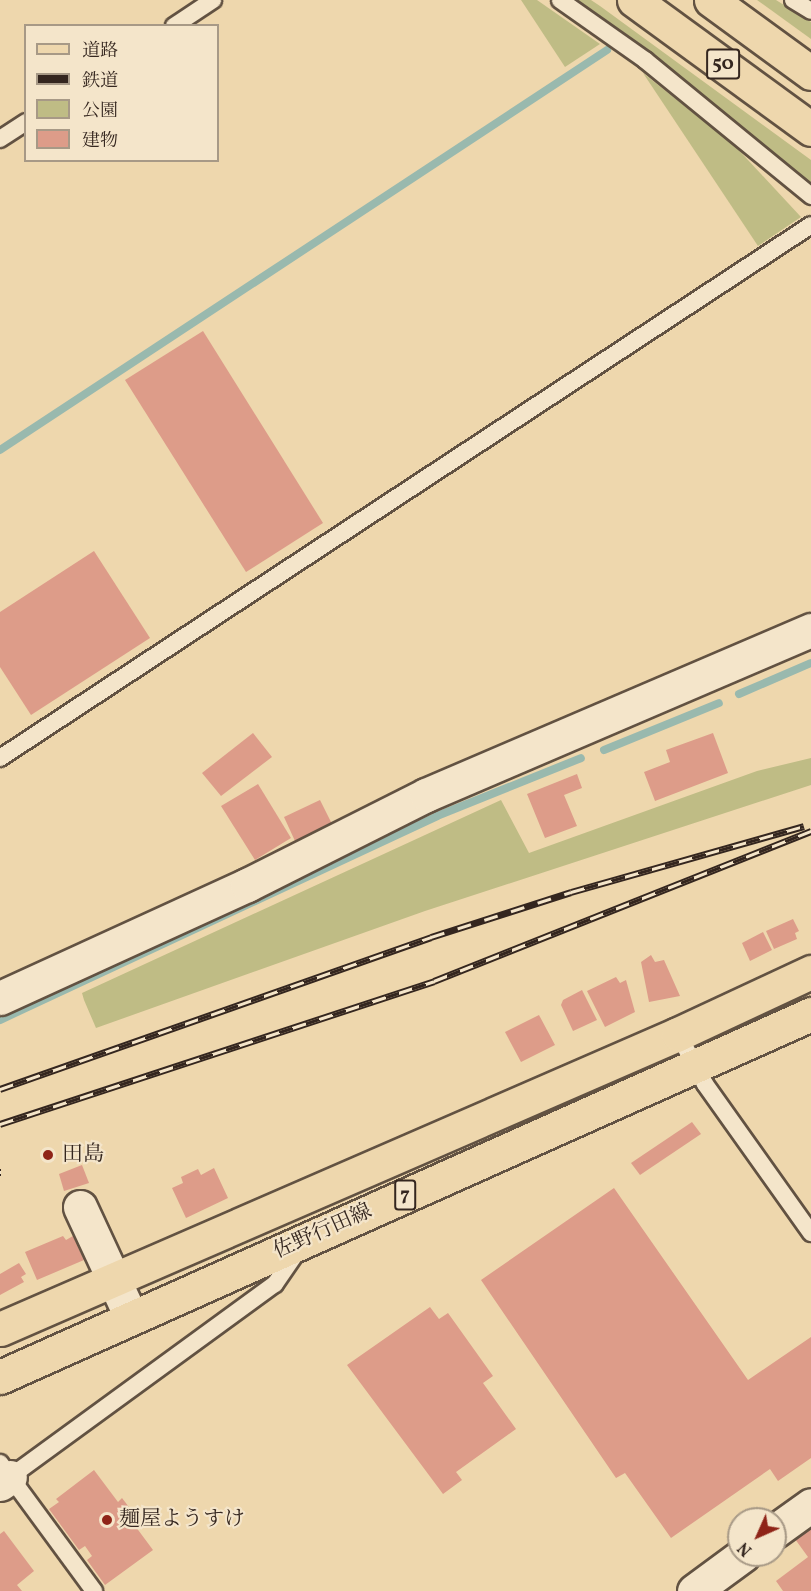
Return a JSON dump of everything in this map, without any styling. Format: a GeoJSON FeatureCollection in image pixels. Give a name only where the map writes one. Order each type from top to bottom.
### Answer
{"type":"FeatureCollection","features":[{"type":"Feature","properties":{"kind":"main road","name":"50"},"geometry":{"type":"LineString","coordinates":[[634,0],[811,129]]}},
{"type":"Feature","properties":{"kind":"main road","name":"50"},"geometry":{"type":"LineString","coordinates":[[711,0],[811,73]]}},
{"type":"Feature","properties":{"kind":"main road","name":"佐野行田線"},"geometry":{"type":"LineString","coordinates":[[0,1329],[678,1034],[811,972]]}},
{"type":"Feature","properties":{"kind":"main road","name":"佐野行田線"},"geometry":{"type":"LineString","coordinates":[[0,1377],[811,1014]]}},
{"type":"Feature","properties":{"kind":"street"},"geometry":{"type":"LineString","coordinates":[[0,998],[247,885],[426,795],[811,630]]}},
{"type":"Feature","properties":{"kind":"street"},"geometry":{"type":"LineString","coordinates":[[80,1207],[131,1317]]}},
{"type":"Feature","properties":{"kind":"street"},"geometry":{"type":"LineString","coordinates":[[787,1522],[811,1504]]}},
{"type":"Feature","properties":{"kind":"street"},"geometry":{"type":"LineString","coordinates":[[694,1591],[727,1567]]}},
{"type":"Feature","properties":{"kind":"lane"},"geometry":{"type":"LineString","coordinates":[[177,24],[213,0]]}},
{"type":"Feature","properties":{"kind":"lane"},"geometry":{"type":"LineString","coordinates":[[560,0],[645,60],[811,196]]}},
{"type":"Feature","properties":{"kind":"lane"},"geometry":{"type":"LineString","coordinates":[[793,0],[811,11]]}},
{"type":"Feature","properties":{"kind":"lane"},"geometry":{"type":"LineString","coordinates":[[0,139],[24,123]]}},
{"type":"Feature","properties":{"kind":"lane"},"geometry":{"type":"LineString","coordinates":[[0,758],[811,225]]}},
{"type":"Feature","properties":{"kind":"lane"},"geometry":{"type":"LineString","coordinates":[[678,1034],[705,1084],[811,1233]]}},
{"type":"Feature","properties":{"kind":"lane"},"geometry":{"type":"LineString","coordinates":[[94,1591],[3,1475],[275,1284],[304,1241]]}},
{"type":"Feature","properties":{"kind":"green space"},"geometry":{"type":"Polygon","coordinates":[[[521,0],[537,0],[600,44],[565,67],[521,0]]]}},
{"type":"Feature","properties":{"kind":"green space"},"geometry":{"type":"Polygon","coordinates":[[[573,0],[591,0],[600,6],[811,160],[811,186],[613,27],[573,0]]]}},
{"type":"Feature","properties":{"kind":"green space"},"geometry":{"type":"Polygon","coordinates":[[[757,0],[776,0],[811,22],[811,39],[757,0]]]}},
{"type":"Feature","properties":{"kind":"green space"},"geometry":{"type":"Polygon","coordinates":[[[643,73],[734,145],[801,217],[758,246],[643,73]]]}},
{"type":"Feature","properties":{"kind":"green space"},"geometry":{"type":"Polygon","coordinates":[[[811,758],[811,785],[425,911],[96,1028],[84,1000],[82,993],[501,800],[529,853],[757,771],[811,758]]]}},
{"type":"Feature","properties":{"kind":"building"},"geometry":{"type":"Polygon","coordinates":[[[203,331],[323,523],[246,572],[125,380],[203,331]]]}},
{"type":"Feature","properties":{"kind":"building"},"geometry":{"type":"Polygon","coordinates":[[[94,551],[150,638],[31,715],[0,667],[0,612],[94,551]]]}},
{"type":"Feature","properties":{"kind":"building"},"geometry":{"type":"Polygon","coordinates":[[[253,733],[272,757],[221,796],[202,773],[253,733]]]}},
{"type":"Feature","properties":{"kind":"building"},"geometry":{"type":"Polygon","coordinates":[[[713,733],[728,773],[655,801],[644,772],[670,762],[666,750],[713,733]]]}},
{"type":"Feature","properties":{"kind":"building"},"geometry":{"type":"Polygon","coordinates":[[[577,774],[582,788],[564,795],[577,826],[545,838],[527,794],[577,774]]]}},
{"type":"Feature","properties":{"kind":"building"},"geometry":{"type":"Polygon","coordinates":[[[258,784],[291,838],[255,860],[221,806],[258,784]]]}},
{"type":"Feature","properties":{"kind":"building"},"geometry":{"type":"Polygon","coordinates":[[[320,800],[332,824],[295,841],[284,817],[320,800]]]}},
{"type":"Feature","properties":{"kind":"building"},"geometry":{"type":"Polygon","coordinates":[[[793,919],[799,931],[795,933],[797,939],[774,949],[766,931],[793,919]]]}},
{"type":"Feature","properties":{"kind":"building"},"geometry":{"type":"Polygon","coordinates":[[[763,932],[772,950],[750,961],[742,943],[763,932]]]}},
{"type":"Feature","properties":{"kind":"building"},"geometry":{"type":"Polygon","coordinates":[[[651,955],[655,962],[664,960],[680,996],[649,1002],[641,962],[651,955]]]}},
{"type":"Feature","properties":{"kind":"building"},"geometry":{"type":"Polygon","coordinates":[[[616,977],[620,983],[626,980],[635,1012],[605,1027],[587,991],[616,977]]]}},
{"type":"Feature","properties":{"kind":"building"},"geometry":{"type":"Polygon","coordinates":[[[582,990],[597,1020],[573,1031],[561,1005],[563,1000],[582,990]]]}},
{"type":"Feature","properties":{"kind":"building"},"geometry":{"type":"Polygon","coordinates":[[[539,1015],[555,1045],[521,1062],[505,1032],[539,1015]]]}},
{"type":"Feature","properties":{"kind":"building"},"geometry":{"type":"Polygon","coordinates":[[[692,1122],[701,1134],[640,1175],[631,1163],[692,1122]]]}},
{"type":"Feature","properties":{"kind":"building"},"geometry":{"type":"Polygon","coordinates":[[[82,1165],[89,1183],[64,1191],[59,1174],[82,1165]]]}},
{"type":"Feature","properties":{"kind":"building"},"geometry":{"type":"Polygon","coordinates":[[[214,1168],[228,1198],[186,1218],[172,1188],[183,1183],[181,1177],[198,1169],[201,1175],[214,1168]]]}},
{"type":"Feature","properties":{"kind":"building"},"geometry":{"type":"Polygon","coordinates":[[[614,1188],[748,1380],[811,1337],[811,1458],[778,1481],[770,1469],[671,1538],[625,1473],[616,1478],[481,1280],[614,1188]]]}},
{"type":"Feature","properties":{"kind":"building"},"geometry":{"type":"Polygon","coordinates":[[[63,1236],[66,1240],[73,1236],[84,1260],[37,1280],[25,1252],[63,1236]]]}},
{"type":"Feature","properties":{"kind":"building"},"geometry":{"type":"Polygon","coordinates":[[[19,1263],[26,1274],[21,1277],[24,1282],[0,1295],[0,1274],[19,1263]]]}},
{"type":"Feature","properties":{"kind":"building"},"geometry":{"type":"Polygon","coordinates":[[[430,1307],[439,1319],[448,1313],[493,1376],[483,1383],[516,1429],[456,1472],[462,1480],[443,1494],[347,1365],[430,1307]]]}},
{"type":"Feature","properties":{"kind":"building"},"geometry":{"type":"Polygon","coordinates":[[[94,1470],[118,1502],[122,1498],[135,1515],[130,1519],[153,1550],[105,1585],[87,1560],[92,1556],[85,1546],[79,1550],[49,1509],[59,1502],[56,1499],[94,1470]]]}},
{"type":"Feature","properties":{"kind":"building"},"geometry":{"type":"Polygon","coordinates":[[[811,1527],[811,1591],[783,1591],[776,1581],[808,1557],[795,1539],[811,1527]]]}},
{"type":"Feature","properties":{"kind":"building"},"geometry":{"type":"Polygon","coordinates":[[[4,1531],[34,1571],[17,1585],[22,1591],[0,1591],[0,1534],[4,1531]]]}},
{"type":"Feature","properties":{"kind":"waterway"},"geometry":{"type":"LineString","coordinates":[[0,450],[607,50]]}},
{"type":"Feature","properties":{"kind":"waterway"},"geometry":{"type":"LineString","coordinates":[[739,694],[811,663]]}},
{"type":"Feature","properties":{"kind":"waterway"},"geometry":{"type":"LineString","coordinates":[[604,750],[719,703]]}},
{"type":"Feature","properties":{"kind":"waterway"},"geometry":{"type":"LineString","coordinates":[[0,1020],[437,816],[581,758]]}},
{"type":"Feature","properties":{"kind":"railway"},"geometry":{"type":"LineString","coordinates":[[0,1089],[431,937],[571,892],[804,826]]}},
{"type":"Feature","properties":{"kind":"railway"},"geometry":{"type":"LineString","coordinates":[[0,1124],[434,981],[811,831]]}},
{"type":"Feature","properties":{"kind":"place","name":"田島"},"geometry":{"type":"Point","coordinates":[48,1155]}},
{"type":"Feature","properties":{"kind":"place","name":"麺屋ようすけ"},"geometry":{"type":"Point","coordinates":[107,1520]}}]}
